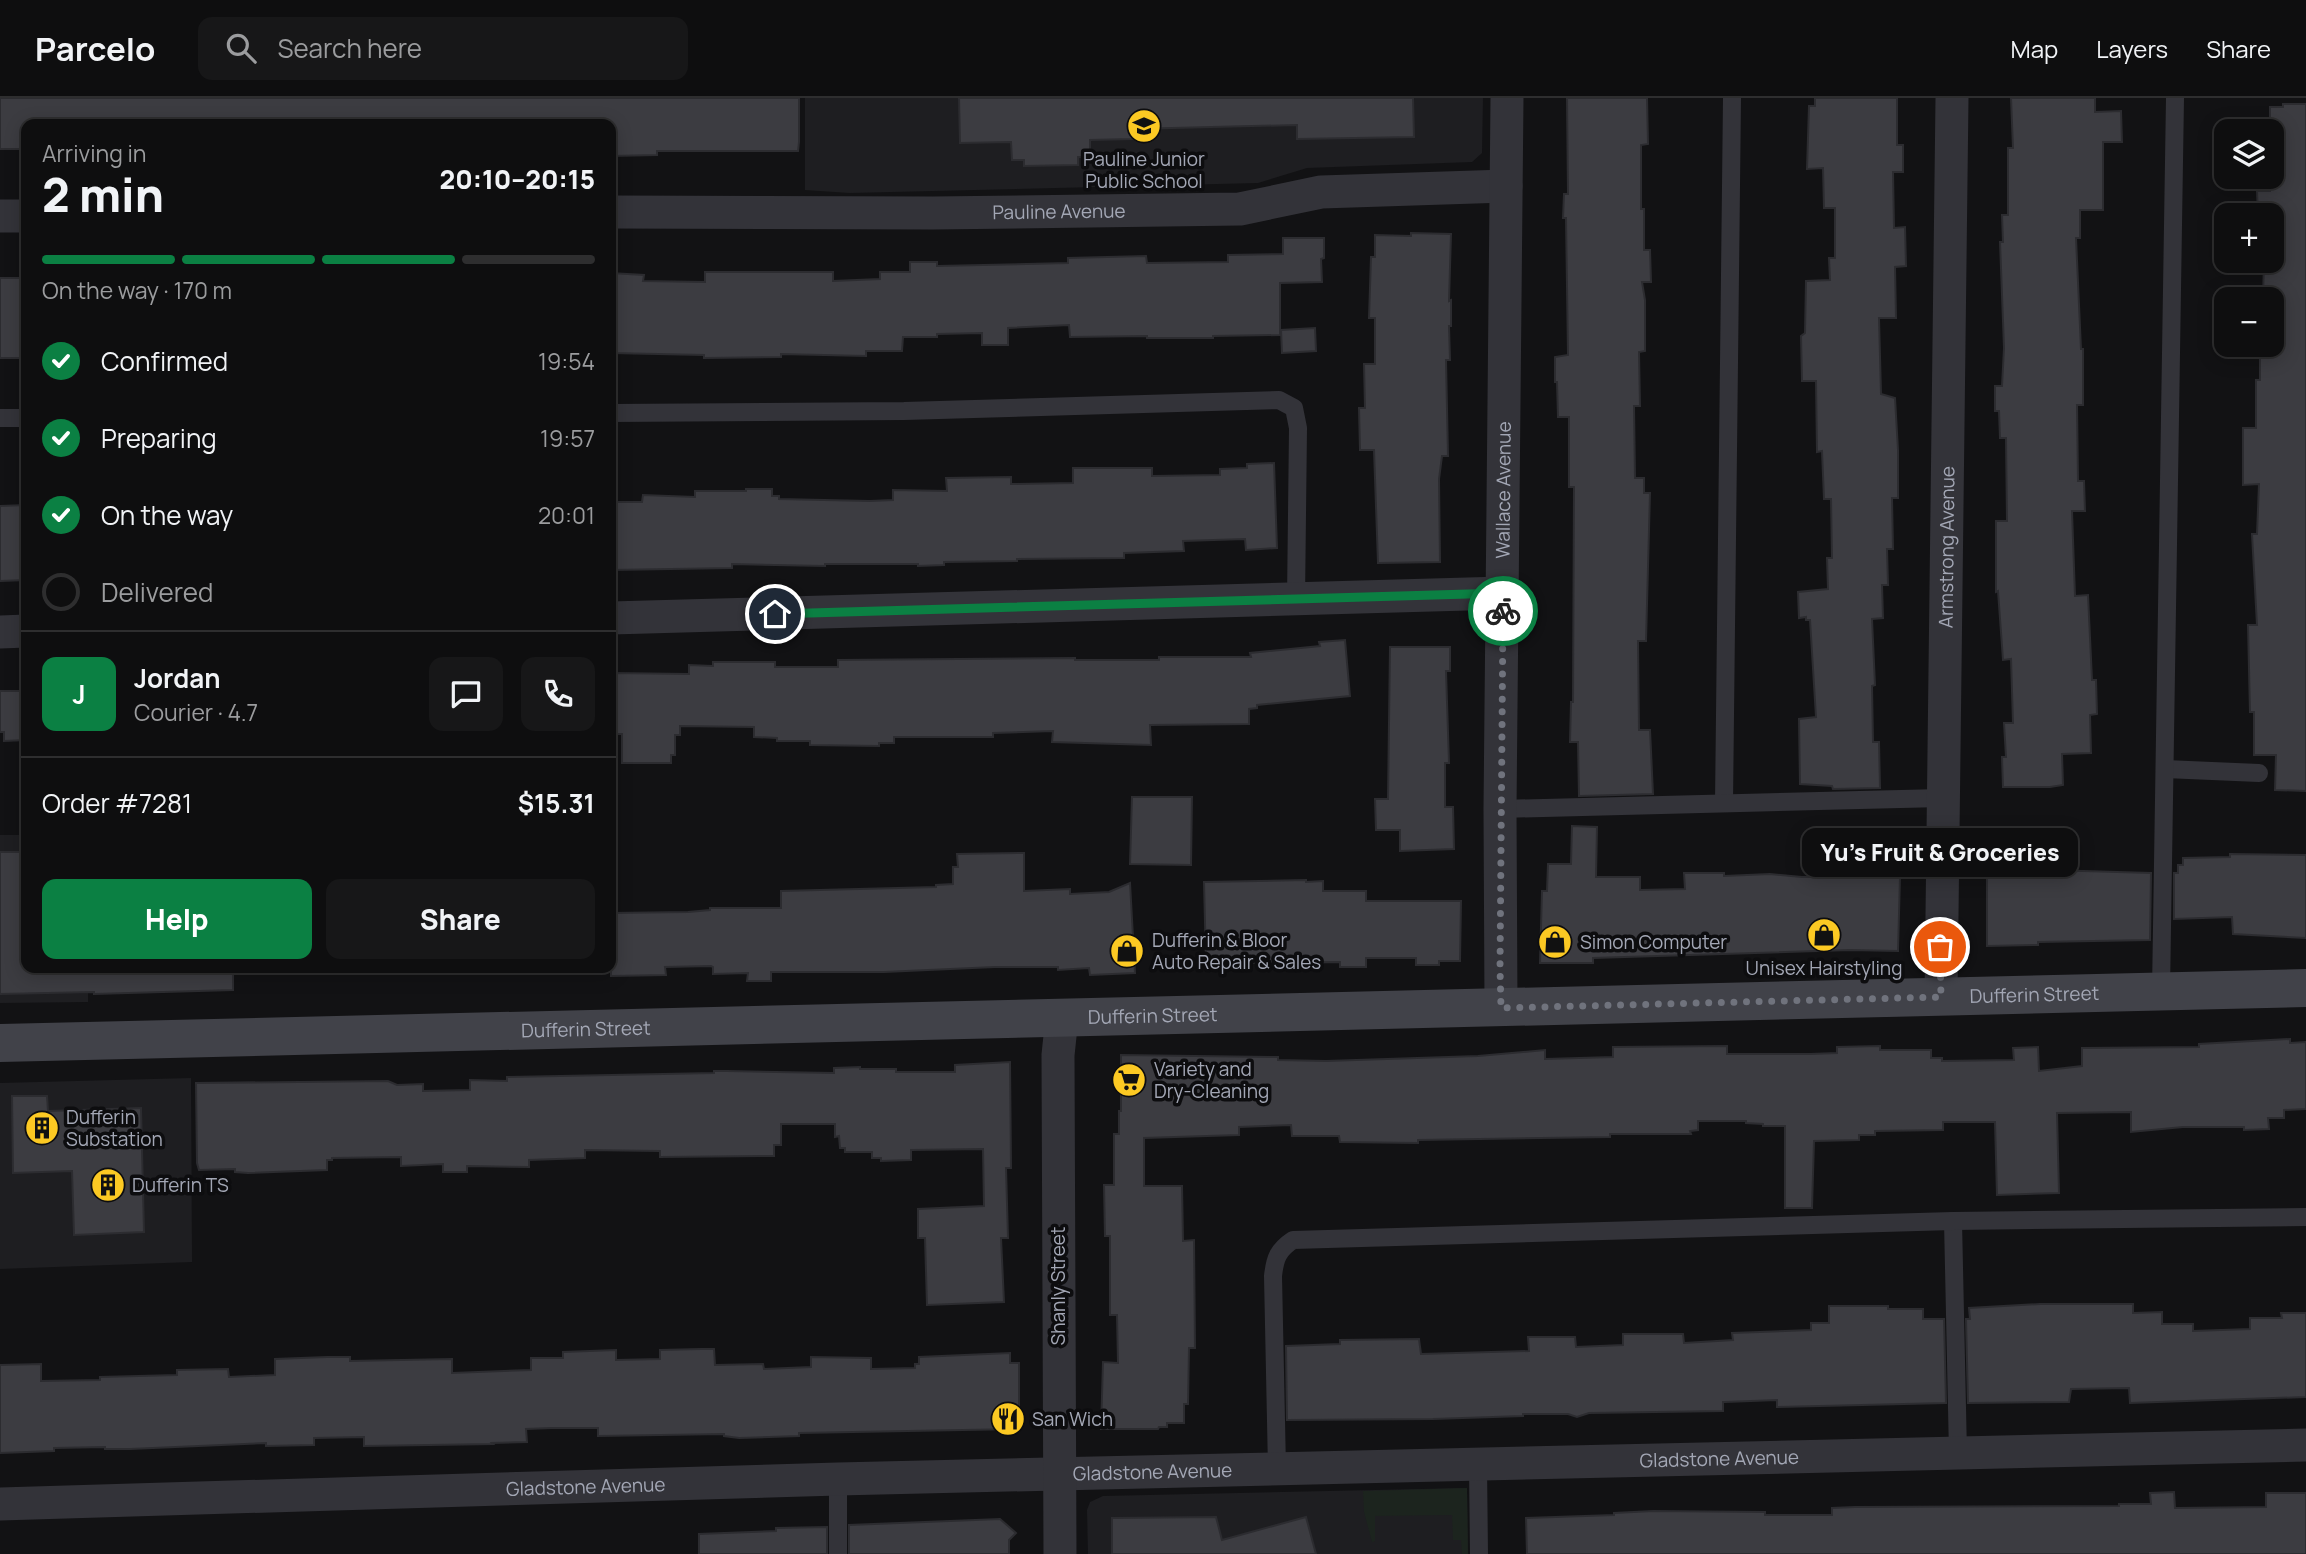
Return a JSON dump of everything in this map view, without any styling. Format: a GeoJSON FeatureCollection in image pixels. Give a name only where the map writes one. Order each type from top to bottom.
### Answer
{"type":"FeatureCollection","features":[{"type":"Feature","properties":{"kind":"main road","name":"Dufferin Street"},"geometry":{"type":"LineString","coordinates":[[0,1043],[2306,988]]}},
{"type":"Feature","properties":{"kind":"street","name":"Wallace Avenue"},"geometry":{"type":"LineString","coordinates":[[1501,1008],[1500,809],[1507,98]]}},
{"type":"Feature","properties":{"kind":"street","name":"Armstrong Avenue"},"geometry":{"type":"LineString","coordinates":[[1941,997],[1952,98]]}},
{"type":"Feature","properties":{"kind":"street","name":"Pauline Avenue"},"geometry":{"type":"LineString","coordinates":[[616,212],[933,214],[1240,209],[1321,191],[1506,186]]}},
{"type":"Feature","properties":{"kind":"street"},"geometry":{"type":"LineString","coordinates":[[0,216],[21,216]]}},
{"type":"Feature","properties":{"kind":"street"},"geometry":{"type":"LineString","coordinates":[[616,618],[1503,593]]}},
{"type":"Feature","properties":{"kind":"street"},"geometry":{"type":"LineString","coordinates":[[0,632],[21,631]]}},
{"type":"Feature","properties":{"kind":"street","name":"Shanly Street"},"geometry":{"type":"LineString","coordinates":[[1060,1554],[1058,1055],[1062,1017]]}},
{"type":"Feature","properties":{"kind":"street","name":"Gladstone Avenue"},"geometry":{"type":"LineString","coordinates":[[0,1503],[838,1479],[2306,1446]]}},
{"type":"Feature","properties":{"kind":"lane"},"geometry":{"type":"LineString","coordinates":[[1724,803],[1732,98]]}},
{"type":"Feature","properties":{"kind":"lane"},"geometry":{"type":"LineString","coordinates":[[2161,991],[2175,98]]}},
{"type":"Feature","properties":{"kind":"lane"},"geometry":{"type":"LineString","coordinates":[[616,413],[904,411],[1279,400],[1294,408],[1298,428],[1296,600]]}},
{"type":"Feature","properties":{"kind":"lane"},"geometry":{"type":"LineString","coordinates":[[0,418],[21,418]]}},
{"type":"Feature","properties":{"kind":"lane"},"geometry":{"type":"LineString","coordinates":[[2165,769],[2259,773]]}},
{"type":"Feature","properties":{"kind":"lane"},"geometry":{"type":"LineString","coordinates":[[1500,809],[1942,798]]}},
{"type":"Feature","properties":{"kind":"lane"},"geometry":{"type":"LineString","coordinates":[[1277,1469],[1273,1276],[1275,1260],[1281,1248],[1293,1240],[1953,1221],[2306,1217]]}},
{"type":"Feature","properties":{"kind":"lane"},"geometry":{"type":"LineString","coordinates":[[1953,1221],[1958,1454]]}},
{"type":"Feature","properties":{"kind":"lane"},"geometry":{"type":"LineString","coordinates":[[1478,1465],[1479,1554]]}},
{"type":"Feature","properties":{"kind":"lane"},"geometry":{"type":"LineString","coordinates":[[838,1479],[838,1554]]}},
{"type":"Feature","properties":{"kind":"shaded area","name":"Pauline Junior Public School"},"geometry":{"type":"Polygon","coordinates":[[[805,98],[1483,98],[1482,153],[1472,162],[1307,168],[1258,183],[850,193],[805,190],[805,98]]]}},
{"type":"Feature","properties":{"kind":"shaded area"},"geometry":{"type":"Polygon","coordinates":[[[0,835],[21,835],[21,973],[88,973],[88,1002],[0,1003],[0,835]]]}},
{"type":"Feature","properties":{"kind":"shaded area"},"geometry":{"type":"Polygon","coordinates":[[[191,1078],[192,1262],[0,1269],[0,1083],[191,1078]]]}},
{"type":"Feature","properties":{"kind":"shaded area"},"geometry":{"type":"Polygon","coordinates":[[[1467,1488],[1468,1554],[1088,1554],[1087,1510],[1090,1502],[1103,1496],[1467,1488]]]}},
{"type":"Feature","properties":{"kind":"shaded area"},"geometry":{"type":"Polygon","coordinates":[[[1467,1488],[1468,1554],[1462,1554],[1461,1540],[1453,1540],[1452,1515],[1375,1516],[1375,1541],[1372,1542],[1364,1512],[1363,1491],[1467,1488]]]}},
{"type":"Feature","properties":{"kind":"building"},"geometry":{"type":"Polygon","coordinates":[[[0,98],[799,98],[798,151],[657,151],[657,155],[616,156],[616,119],[21,119],[21,149],[0,149],[0,98]]]}},
{"type":"Feature","properties":{"kind":"building"},"geometry":{"type":"Polygon","coordinates":[[[959,98],[1413,98],[1414,137],[1297,139],[1297,125],[1133,129],[1133,139],[1090,140],[1090,157],[1078,157],[1078,165],[1024,166],[1024,160],[1012,160],[1011,142],[960,143],[959,98]]]}},
{"type":"Feature","properties":{"kind":"building"},"geometry":{"type":"Polygon","coordinates":[[[1567,98],[1647,98],[1648,144],[1641,145],[1641,209],[1644,209],[1644,250],[1650,250],[1651,282],[1642,282],[1645,300],[1645,351],[1639,352],[1640,406],[1634,406],[1635,478],[1644,478],[1644,493],[1650,493],[1646,641],[1638,641],[1639,730],[1650,730],[1653,794],[1579,796],[1578,742],[1570,742],[1573,702],[1574,487],[1569,487],[1569,417],[1558,417],[1555,382],[1555,357],[1568,355],[1566,218],[1563,218],[1564,194],[1568,194],[1567,98]]]}},
{"type":"Feature","properties":{"kind":"building"},"geometry":{"type":"Polygon","coordinates":[[[1815,98],[1897,98],[1897,145],[1903,145],[1903,172],[1893,172],[1894,228],[1905,227],[1906,266],[1895,267],[1896,318],[1879,318],[1881,394],[1895,398],[1898,450],[1898,498],[1892,498],[1893,549],[1887,549],[1888,585],[1882,585],[1883,618],[1872,619],[1875,685],[1872,686],[1873,742],[1879,742],[1880,788],[1833,789],[1832,786],[1800,784],[1799,719],[1816,717],[1810,620],[1806,620],[1806,617],[1799,618],[1798,592],[1828,589],[1827,558],[1832,558],[1831,499],[1824,499],[1822,451],[1817,452],[1816,381],[1802,381],[1801,336],[1805,333],[1806,281],[1830,280],[1829,258],[1835,258],[1835,208],[1824,208],[1823,168],[1807,169],[1809,106],[1815,106],[1815,98]]]}},
{"type":"Feature","properties":{"kind":"building"},"geometry":{"type":"Polygon","coordinates":[[[2011,98],[2095,98],[2095,112],[2121,111],[2122,142],[2103,142],[2103,210],[2080,210],[2080,238],[2076,238],[2083,349],[2083,405],[2077,405],[2078,481],[2084,481],[2085,511],[2072,511],[2075,596],[2088,595],[2092,680],[2096,680],[2097,714],[2090,715],[2091,753],[2062,754],[2063,785],[2050,787],[2003,787],[2002,757],[2006,757],[2004,723],[2013,723],[2011,659],[2003,660],[1998,591],[1996,592],[1996,521],[2007,521],[2006,438],[2000,438],[1999,411],[1995,411],[1995,386],[2002,386],[2004,348],[2000,242],[2003,242],[2002,215],[2008,215],[2008,148],[2013,148],[2011,98]]]}},
{"type":"Feature","properties":{"kind":"building"},"geometry":{"type":"Polygon","coordinates":[[[2283,104],[2306,104],[2306,791],[2275,790],[2276,755],[2254,755],[2254,712],[2250,712],[2248,625],[2257,625],[2252,534],[2257,534],[2259,484],[2243,485],[2243,428],[2256,428],[2256,380],[2260,380],[2260,357],[2284,357],[2284,287],[2263,287],[2264,273],[2284,273],[2284,203],[2258,203],[2257,191],[2284,189],[2284,119],[2270,119],[2270,107],[2283,107],[2283,104]]]}},
{"type":"Feature","properties":{"kind":"building"},"geometry":{"type":"Polygon","coordinates":[[[1411,233],[1451,234],[1450,360],[1446,360],[1448,456],[1442,456],[1439,479],[1440,562],[1378,563],[1374,450],[1360,450],[1359,408],[1365,408],[1364,364],[1375,364],[1375,318],[1369,318],[1371,257],[1375,257],[1375,235],[1411,236],[1411,233]]]}},
{"type":"Feature","properties":{"kind":"building"},"geometry":{"type":"Polygon","coordinates":[[[1283,238],[1324,238],[1322,282],[1280,283],[1280,335],[1213,338],[1070,337],[1069,325],[1008,328],[1008,345],[982,345],[982,333],[903,337],[902,351],[866,351],[866,356],[781,354],[781,357],[704,358],[704,355],[616,353],[616,273],[644,275],[643,281],[705,282],[705,272],[833,272],[833,281],[880,279],[880,272],[910,272],[910,262],[937,262],[937,266],[1068,263],[1068,258],[1146,256],[1147,263],[1228,262],[1228,255],[1283,254],[1283,238]]]}},
{"type":"Feature","properties":{"kind":"building"},"geometry":{"type":"Polygon","coordinates":[[[0,278],[21,278],[21,358],[0,358],[0,278]]]}},
{"type":"Feature","properties":{"kind":"building"},"geometry":{"type":"Polygon","coordinates":[[[1315,328],[1316,351],[1282,353],[1281,330],[1315,328]]]}},
{"type":"Feature","properties":{"kind":"building"},"geometry":{"type":"Polygon","coordinates":[[[1274,463],[1277,548],[1246,550],[1245,539],[1183,541],[1184,551],[1124,553],[1124,558],[1017,559],[944,562],[944,565],[918,566],[732,564],[732,568],[616,570],[616,502],[642,502],[643,495],[695,497],[695,491],[772,489],[772,496],[779,496],[779,499],[893,500],[893,490],[947,491],[946,478],[1011,477],[1011,484],[1073,483],[1073,468],[1152,468],[1152,476],[1220,475],[1220,469],[1247,468],[1247,464],[1274,463]]]}},
{"type":"Feature","properties":{"kind":"building"},"geometry":{"type":"Polygon","coordinates":[[[21,505],[21,580],[0,581],[0,506],[21,505]]]}},
{"type":"Feature","properties":{"kind":"building"},"geometry":{"type":"Polygon","coordinates":[[[1345,640],[1350,696],[1257,705],[1257,708],[1249,709],[1249,724],[1150,725],[1151,745],[1052,742],[1053,731],[993,733],[993,737],[894,737],[894,743],[879,743],[879,746],[810,745],[810,741],[777,741],[777,738],[754,737],[754,727],[680,726],[680,735],[675,735],[675,755],[671,755],[671,763],[622,763],[622,734],[616,734],[616,673],[689,674],[689,665],[713,666],[713,662],[775,662],[775,667],[838,667],[838,660],[1159,660],[1159,657],[1251,657],[1250,653],[1320,646],[1319,642],[1345,640]]]}},
{"type":"Feature","properties":{"kind":"building"},"geometry":{"type":"Polygon","coordinates":[[[1390,647],[1450,647],[1450,671],[1446,671],[1449,763],[1445,763],[1445,807],[1453,807],[1454,849],[1400,851],[1400,830],[1376,830],[1375,799],[1388,799],[1390,647]]]}},
{"type":"Feature","properties":{"kind":"building"},"geometry":{"type":"Polygon","coordinates":[[[0,691],[21,691],[21,740],[4,741],[4,732],[0,732],[0,691]]]}},
{"type":"Feature","properties":{"kind":"building"},"geometry":{"type":"Polygon","coordinates":[[[1132,797],[1192,797],[1191,865],[1130,864],[1132,797]]]}},
{"type":"Feature","properties":{"kind":"building"},"geometry":{"type":"Polygon","coordinates":[[[1572,826],[1597,827],[1596,877],[1640,877],[1640,890],[1685,889],[1684,873],[1724,873],[1724,876],[1770,874],[1802,877],[1900,877],[1898,951],[1850,950],[1593,958],[1593,963],[1540,963],[1542,891],[1547,891],[1548,864],[1571,864],[1572,826]]]}},
{"type":"Feature","properties":{"kind":"building"},"geometry":{"type":"Polygon","coordinates":[[[1989,842],[2015,842],[2015,869],[2151,873],[2150,940],[2038,942],[2038,945],[1987,946],[1989,842]]]}},
{"type":"Feature","properties":{"kind":"building"},"geometry":{"type":"Polygon","coordinates":[[[0,852],[21,852],[21,973],[233,973],[233,990],[0,994],[0,852]]]}},
{"type":"Feature","properties":{"kind":"building"},"geometry":{"type":"Polygon","coordinates":[[[1024,853],[1024,891],[1070,889],[1070,894],[1109,892],[1130,883],[1135,973],[1090,975],[1089,968],[1058,970],[1058,967],[995,967],[884,972],[771,972],[771,981],[747,981],[748,973],[713,974],[711,966],[665,967],[666,975],[611,976],[611,973],[616,973],[616,913],[688,912],[710,908],[781,908],[781,891],[936,887],[953,884],[953,867],[958,867],[957,854],[1024,853]]]}},
{"type":"Feature","properties":{"kind":"building"},"geometry":{"type":"Polygon","coordinates":[[[2230,854],[2306,855],[2306,938],[2233,934],[2232,917],[2174,919],[2174,873],[2178,873],[2178,865],[2183,865],[2183,858],[2230,857],[2230,854]]]}},
{"type":"Feature","properties":{"kind":"building"},"geometry":{"type":"Polygon","coordinates":[[[1323,881],[1323,891],[1366,891],[1366,901],[1461,901],[1460,961],[1416,965],[1416,958],[1366,958],[1366,967],[1340,967],[1340,962],[1206,963],[1204,882],[1323,881]]]}},
{"type":"Feature","properties":{"kind":"building"},"geometry":{"type":"Polygon","coordinates":[[[2290,1039],[2290,1043],[2306,1042],[2306,1109],[2284,1110],[2284,1118],[2268,1118],[2269,1129],[2183,1127],[2131,1132],[2131,1112],[2057,1113],[2059,1193],[1997,1195],[1995,1122],[1943,1122],[1943,1130],[1875,1131],[1875,1135],[1859,1135],[1859,1140],[1814,1141],[1812,1208],[1785,1208],[1785,1126],[1763,1126],[1746,1121],[1698,1121],[1698,1130],[1690,1131],[1691,1134],[1418,1140],[1418,1143],[1340,1142],[1339,1136],[1292,1136],[1291,1125],[1239,1127],[1239,1135],[1144,1138],[1144,1186],[1182,1186],[1183,1241],[1194,1240],[1195,1348],[1189,1348],[1188,1404],[1184,1404],[1184,1423],[1167,1423],[1167,1427],[1158,1429],[1101,1429],[1103,1362],[1118,1363],[1117,1315],[1110,1315],[1110,1236],[1105,1236],[1104,1185],[1114,1185],[1114,1134],[1119,1134],[1121,1111],[1121,1055],[1278,1057],[1278,1060],[1326,1061],[1478,1056],[1545,1050],[1545,1059],[1613,1057],[1613,1047],[1727,1046],[1727,1054],[1810,1054],[1837,1053],[1837,1047],[1880,1046],[1880,1050],[1931,1050],[1931,1058],[1942,1058],[1942,1061],[2014,1060],[2013,1048],[2038,1047],[2039,1071],[2082,1066],[2082,1048],[2199,1047],[2199,1044],[2290,1039]]]}},
{"type":"Feature","properties":{"kind":"building"},"geometry":{"type":"Polygon","coordinates":[[[1010,1062],[1011,1168],[1006,1168],[1008,1238],[1001,1238],[1004,1302],[927,1305],[925,1238],[918,1238],[918,1209],[984,1206],[983,1149],[911,1150],[911,1160],[881,1161],[881,1158],[872,1158],[872,1152],[845,1152],[845,1148],[840,1148],[839,1136],[835,1137],[835,1124],[781,1124],[781,1145],[774,1145],[774,1156],[660,1157],[660,1151],[585,1150],[585,1158],[529,1160],[529,1167],[467,1166],[467,1172],[443,1172],[443,1164],[401,1166],[401,1157],[332,1158],[327,1160],[327,1170],[248,1173],[235,1172],[235,1169],[199,1170],[197,1163],[196,1083],[388,1081],[397,1085],[423,1084],[423,1091],[470,1090],[470,1080],[507,1081],[507,1077],[714,1071],[834,1073],[834,1068],[860,1067],[896,1069],[896,1072],[955,1072],[955,1065],[1010,1062]]]}},
{"type":"Feature","properties":{"kind":"building","name":"Dufferin TS"},"geometry":{"type":"Polygon","coordinates":[[[12,1096],[47,1096],[48,1111],[141,1108],[144,1232],[74,1235],[72,1171],[13,1173],[12,1096]]]}},
{"type":"Feature","properties":{"kind":"building"},"geometry":{"type":"Polygon","coordinates":[[[2040,1304],[2133,1304],[2133,1313],[2162,1312],[2162,1324],[2193,1324],[2193,1331],[2250,1329],[2250,1318],[2282,1318],[2281,1313],[2306,1313],[2306,1397],[2130,1403],[2129,1388],[2071,1389],[2069,1402],[1968,1403],[1966,1319],[1970,1319],[1969,1308],[2040,1304]]]}},
{"type":"Feature","properties":{"kind":"building"},"geometry":{"type":"Polygon","coordinates":[[[1829,1306],[1923,1309],[1923,1319],[1944,1319],[1946,1403],[1777,1407],[1777,1400],[1723,1402],[1723,1411],[1589,1413],[1577,1417],[1568,1414],[1523,1414],[1433,1419],[1287,1420],[1286,1346],[1340,1344],[1340,1340],[1419,1339],[1421,1354],[1529,1351],[1528,1337],[1575,1337],[1576,1347],[1623,1345],[1623,1334],[1683,1334],[1684,1343],[1733,1340],[1732,1333],[1811,1330],[1811,1323],[1829,1323],[1829,1306]]]}},
{"type":"Feature","properties":{"kind":"building"},"geometry":{"type":"Polygon","coordinates":[[[714,1349],[715,1365],[763,1364],[764,1369],[811,1367],[811,1357],[871,1358],[871,1369],[915,1368],[915,1364],[919,1364],[919,1357],[1010,1353],[1010,1363],[1019,1363],[1019,1429],[799,1433],[799,1436],[739,1438],[724,1434],[598,1436],[598,1428],[552,1428],[526,1429],[527,1442],[493,1444],[364,1446],[364,1437],[314,1438],[314,1445],[266,1446],[266,1443],[130,1449],[54,1448],[54,1451],[0,1453],[0,1365],[41,1364],[41,1381],[177,1375],[177,1370],[228,1369],[229,1377],[275,1375],[275,1359],[327,1357],[350,1357],[350,1361],[452,1359],[452,1373],[531,1370],[531,1358],[563,1358],[563,1352],[616,1350],[616,1360],[660,1359],[660,1350],[714,1349]]]}},
{"type":"Feature","properties":{"kind":"building"},"geometry":{"type":"Polygon","coordinates":[[[2174,1492],[2175,1508],[2266,1507],[2266,1493],[2306,1493],[2306,1554],[1527,1554],[1526,1518],[1653,1511],[1832,1515],[1832,1508],[1855,1507],[2119,1506],[2151,1504],[2150,1493],[2174,1492]]]}},
{"type":"Feature","properties":{"kind":"building"},"geometry":{"type":"Polygon","coordinates":[[[1216,1517],[1222,1540],[1306,1517],[1316,1554],[1112,1554],[1112,1518],[1216,1517]]]}},
{"type":"Feature","properties":{"kind":"building"},"geometry":{"type":"Polygon","coordinates":[[[1000,1519],[1016,1533],[1009,1540],[1009,1554],[849,1554],[849,1525],[1000,1519]]]}},
{"type":"Feature","properties":{"kind":"building"},"geometry":{"type":"Polygon","coordinates":[[[827,1527],[827,1554],[699,1554],[699,1534],[827,1527]]]}},
{"type":"Feature","properties":{"kind":"way so far"},"geometry":{"type":"LineString","coordinates":[[1503,611],[1501,1008],[1941,997],[1940,947]]}},
{"type":"Feature","properties":{"kind":"place","name":"Pauline Junior Public School"},"geometry":{"type":"Point","coordinates":[1144,126]}},
{"type":"Feature","properties":{"kind":"place","name":"Unisex Hairstyling"},"geometry":{"type":"Point","coordinates":[1824,935]}},
{"type":"Feature","properties":{"kind":"place","name":"Simon Computer"},"geometry":{"type":"Point","coordinates":[1555,942]}},
{"type":"Feature","properties":{"kind":"place","name":"Yu’s Fruit & Groceries"},"geometry":{"type":"Point","coordinates":[1940,947]}},
{"type":"Feature","properties":{"kind":"place","name":"Dufferin & Bloor Auto Repair & Sales"},"geometry":{"type":"Point","coordinates":[1127,951]}},
{"type":"Feature","properties":{"kind":"place","name":"Variety and Dry-Cleaning"},"geometry":{"type":"Point","coordinates":[1129,1080]}},
{"type":"Feature","properties":{"kind":"place","name":"Dufferin Substation"},"geometry":{"type":"Point","coordinates":[42,1128]}},
{"type":"Feature","properties":{"kind":"place","name":"Dufferin TS"},"geometry":{"type":"Point","coordinates":[108,1185]}},
{"type":"Feature","properties":{"kind":"place","name":"San Wich"},"geometry":{"type":"Point","coordinates":[1008,1419]}},
{"type":"Feature","properties":{"kind":"route"},"geometry":{"type":"LineString","coordinates":[[775,614],[1503,593],[1503,611]]}}]}
